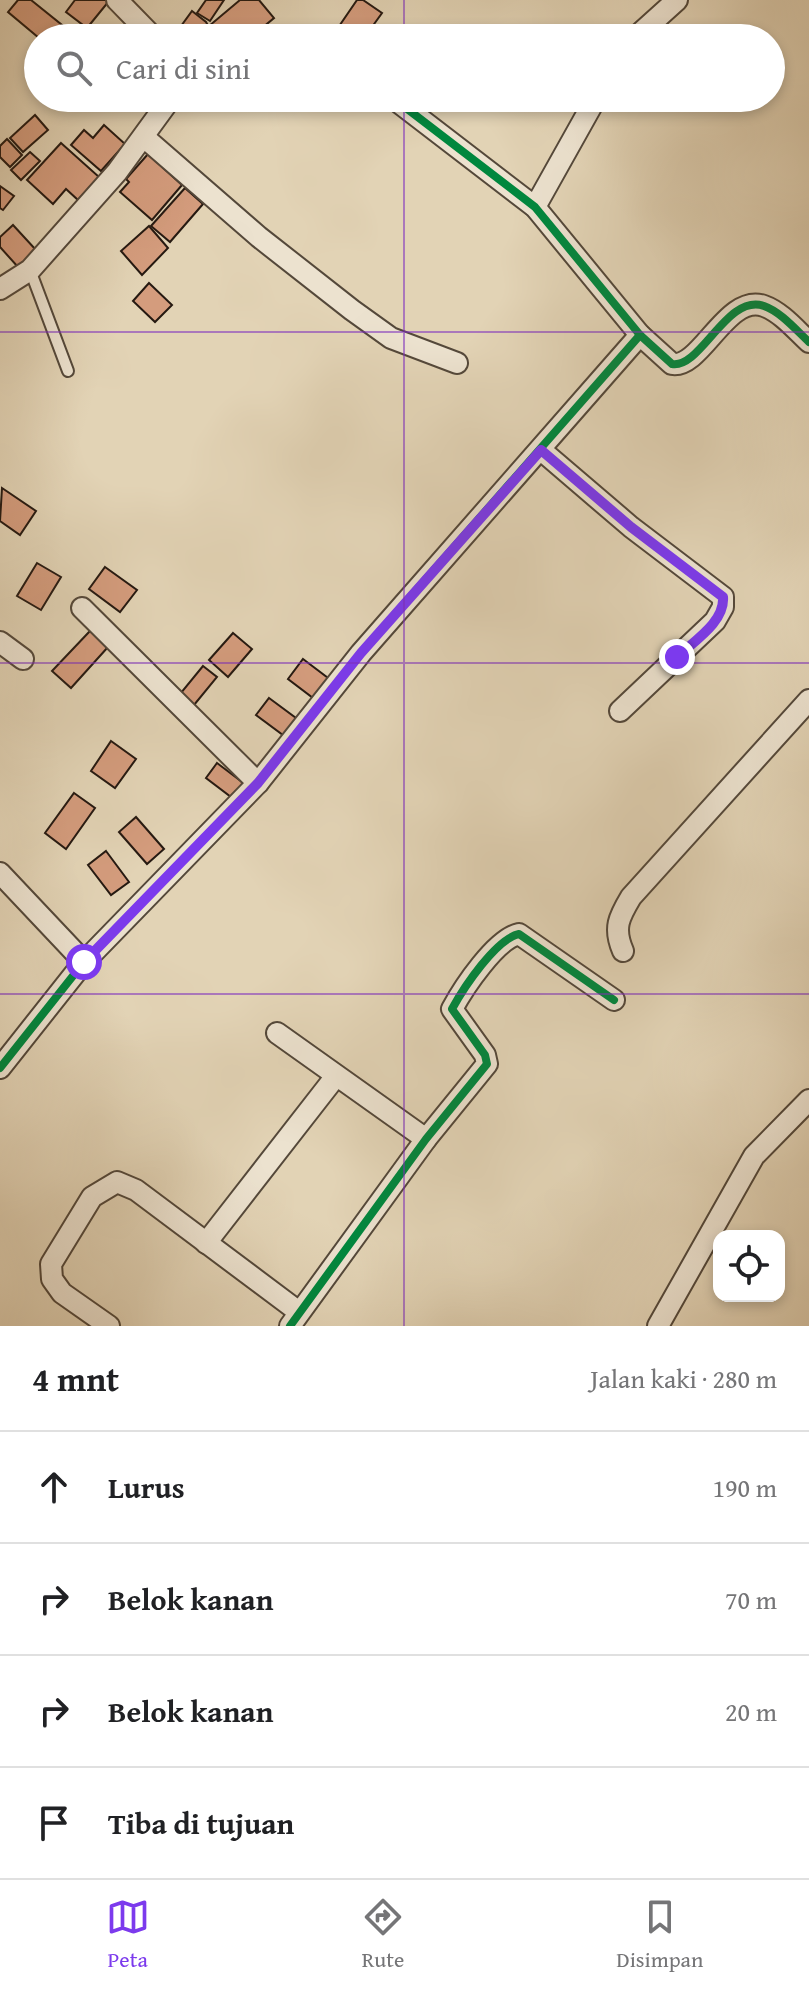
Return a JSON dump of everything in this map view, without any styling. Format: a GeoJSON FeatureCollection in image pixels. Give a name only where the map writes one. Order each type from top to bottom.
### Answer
{"type":"FeatureCollection","features":[{"type":"Feature","properties":{"kind":"street"},"geometry":{"type":"LineString","coordinates":[[117,0],[140,24]]}},
{"type":"Feature","properties":{"kind":"street"},"geometry":{"type":"LineString","coordinates":[[650,24],[677,0]]}},
{"type":"Feature","properties":{"kind":"street"},"geometry":{"type":"LineString","coordinates":[[0,289],[30,270],[145,138],[162,112]]}},
{"type":"Feature","properties":{"kind":"street"},"geometry":{"type":"LineString","coordinates":[[411,112],[535,207],[640,335],[667,361],[679,365],[732,316],[748,306],[761,305],[809,342]]}},
{"type":"Feature","properties":{"kind":"street"},"geometry":{"type":"LineString","coordinates":[[535,207],[588,112]]}},
{"type":"Feature","properties":{"kind":"street"},"geometry":{"type":"LineString","coordinates":[[145,138],[259,237],[352,310],[391,338],[457,363]]}},
{"type":"Feature","properties":{"kind":"street"},"geometry":{"type":"LineString","coordinates":[[0,1068],[84,962],[258,783],[361,653],[640,335]]}},
{"type":"Feature","properties":{"kind":"street"},"geometry":{"type":"LineString","coordinates":[[541,450],[631,527],[723,597],[723,607],[715,621],[620,711]]}},
{"type":"Feature","properties":{"kind":"street"},"geometry":{"type":"LineString","coordinates":[[82,608],[258,783]]}},
{"type":"Feature","properties":{"kind":"street"},"geometry":{"type":"LineString","coordinates":[[0,642],[23,659]]}},
{"type":"Feature","properties":{"kind":"street"},"geometry":{"type":"LineString","coordinates":[[623,951],[617,936],[617,921],[631,897],[809,700]]}},
{"type":"Feature","properties":{"kind":"street"},"geometry":{"type":"LineString","coordinates":[[0,873],[84,962]]}},
{"type":"Feature","properties":{"kind":"street"},"geometry":{"type":"LineString","coordinates":[[109,1326],[62,1293],[52,1279],[51,1264],[92,1197],[117,1182],[136,1190],[206,1243],[295,1319],[426,1139],[487,1064],[485,1055],[452,1009],[507,937],[519,934],[538,945],[614,1000]]}},
{"type":"Feature","properties":{"kind":"street"},"geometry":{"type":"LineString","coordinates":[[277,1033],[426,1139]]}},
{"type":"Feature","properties":{"kind":"street"},"geometry":{"type":"LineString","coordinates":[[206,1243],[336,1076]]}},
{"type":"Feature","properties":{"kind":"street"},"geometry":{"type":"LineString","coordinates":[[658,1326],[754,1156],[783,1122],[809,1100]]}},
{"type":"Feature","properties":{"kind":"lane"},"geometry":{"type":"LineString","coordinates":[[30,270],[68,371]]}},
{"type":"Feature","properties":{"kind":"building"},"geometry":{"type":"Polygon","coordinates":[[[18,0],[31,0],[61,24],[24,25],[8,12],[18,0]]]}},
{"type":"Feature","properties":{"kind":"building"},"geometry":{"type":"Polygon","coordinates":[[[75,0],[109,1],[90,24],[82,24],[66,12],[75,0]]]}},
{"type":"Feature","properties":{"kind":"building"},"geometry":{"type":"Polygon","coordinates":[[[206,0],[224,0],[210,21],[197,13],[206,0]]]}},
{"type":"Feature","properties":{"kind":"building"},"geometry":{"type":"Polygon","coordinates":[[[240,0],[259,0],[274,18],[267,24],[211,24],[240,0]]]}},
{"type":"Feature","properties":{"kind":"building"},"geometry":{"type":"Polygon","coordinates":[[[357,0],[363,0],[382,13],[374,24],[341,24],[357,0]]]}},
{"type":"Feature","properties":{"kind":"building"},"geometry":{"type":"Polygon","coordinates":[[[192,11],[207,24],[183,24],[192,11]]]}},
{"type":"Feature","properties":{"kind":"building"},"geometry":{"type":"Polygon","coordinates":[[[35,115],[48,130],[23,152],[10,138],[35,115]]]}},
{"type":"Feature","properties":{"kind":"building"},"geometry":{"type":"Polygon","coordinates":[[[104,125],[125,144],[101,171],[71,145],[84,130],[93,138],[104,125]]]}},
{"type":"Feature","properties":{"kind":"building"},"geometry":{"type":"Polygon","coordinates":[[[7,139],[22,155],[10,167],[0,157],[0,146],[7,139]]]}},
{"type":"Feature","properties":{"kind":"building"},"geometry":{"type":"Polygon","coordinates":[[[61,143],[99,177],[78,200],[66,189],[53,204],[27,180],[61,143]]]}},
{"type":"Feature","properties":{"kind":"building"},"geometry":{"type":"Polygon","coordinates":[[[30,152],[40,161],[21,180],[11,170],[30,152]]]}},
{"type":"Feature","properties":{"kind":"building"},"geometry":{"type":"Polygon","coordinates":[[[148,154],[182,185],[152,220],[120,192],[129,182],[126,179],[148,154]]]}},
{"type":"Feature","properties":{"kind":"building"},"geometry":{"type":"Polygon","coordinates":[[[0,186],[14,196],[3,210],[0,208],[0,186]]]}},
{"type":"Feature","properties":{"kind":"building"},"geometry":{"type":"Polygon","coordinates":[[[185,188],[203,204],[170,242],[151,226],[185,188]]]}},
{"type":"Feature","properties":{"kind":"building"},"geometry":{"type":"Polygon","coordinates":[[[13,225],[36,250],[18,267],[0,247],[0,237],[13,225]]]}},
{"type":"Feature","properties":{"kind":"building"},"geometry":{"type":"Polygon","coordinates":[[[149,226],[168,248],[142,275],[121,251],[149,226]]]}},
{"type":"Feature","properties":{"kind":"building"},"geometry":{"type":"Polygon","coordinates":[[[149,283],[172,305],[155,322],[133,301],[149,283]]]}},
{"type":"Feature","properties":{"kind":"building"},"geometry":{"type":"Polygon","coordinates":[[[2,488],[36,511],[20,535],[0,521],[2,488]]]}},
{"type":"Feature","properties":{"kind":"building"},"geometry":{"type":"Polygon","coordinates":[[[37,563],[61,577],[41,610],[17,596],[37,563]]]}},
{"type":"Feature","properties":{"kind":"building"},"geometry":{"type":"Polygon","coordinates":[[[105,567],[137,590],[120,612],[89,589],[105,567]]]}},
{"type":"Feature","properties":{"kind":"building"},"geometry":{"type":"Polygon","coordinates":[[[90,631],[108,647],[71,688],[52,671],[90,631]]]}},
{"type":"Feature","properties":{"kind":"building"},"geometry":{"type":"Polygon","coordinates":[[[233,633],[252,649],[228,677],[209,660],[233,633]]]}},
{"type":"Feature","properties":{"kind":"building"},"geometry":{"type":"Polygon","coordinates":[[[303,659],[332,681],[317,701],[288,679],[303,659]]]}},
{"type":"Feature","properties":{"kind":"building"},"geometry":{"type":"Polygon","coordinates":[[[203,666],[217,677],[194,705],[180,694],[203,666]]]}},
{"type":"Feature","properties":{"kind":"building"},"geometry":{"type":"Polygon","coordinates":[[[269,698],[300,721],[287,738],[256,715],[269,698]]]}},
{"type":"Feature","properties":{"kind":"building"},"geometry":{"type":"Polygon","coordinates":[[[111,741],[136,759],[115,788],[91,771],[111,741]]]}},
{"type":"Feature","properties":{"kind":"building"},"geometry":{"type":"Polygon","coordinates":[[[217,763],[246,785],[235,800],[206,778],[217,763]]]}},
{"type":"Feature","properties":{"kind":"building"},"geometry":{"type":"Polygon","coordinates":[[[74,793],[95,808],[66,849],[45,833],[74,793]]]}},
{"type":"Feature","properties":{"kind":"building"},"geometry":{"type":"Polygon","coordinates":[[[136,817],[164,849],[147,864],[119,832],[136,817]]]}},
{"type":"Feature","properties":{"kind":"building"},"geometry":{"type":"Polygon","coordinates":[[[106,851],[129,882],[111,895],[88,865],[106,851]]]}},
{"type":"Feature","properties":{"kind":"cycle path"},"geometry":{"type":"LineString","coordinates":[[411,112],[535,207],[640,335],[672,364],[683,362],[693,355],[726,320],[738,310],[751,305],[764,306],[776,312],[809,342]]}},
{"type":"Feature","properties":{"kind":"cycle path"},"geometry":{"type":"LineString","coordinates":[[0,1068],[84,962],[258,783],[361,653],[640,335]]}},
{"type":"Feature","properties":{"kind":"cycle path"},"geometry":{"type":"LineString","coordinates":[[290,1326],[426,1139],[487,1064],[485,1055],[452,1009],[491,954],[519,934],[614,1000]]}},
{"type":"Feature","properties":{"kind":"route"},"geometry":{"type":"LineString","coordinates":[[84,962],[258,783],[361,653],[492,501],[541,450],[631,527],[723,597],[723,607],[715,621],[677,657]]}}]}
